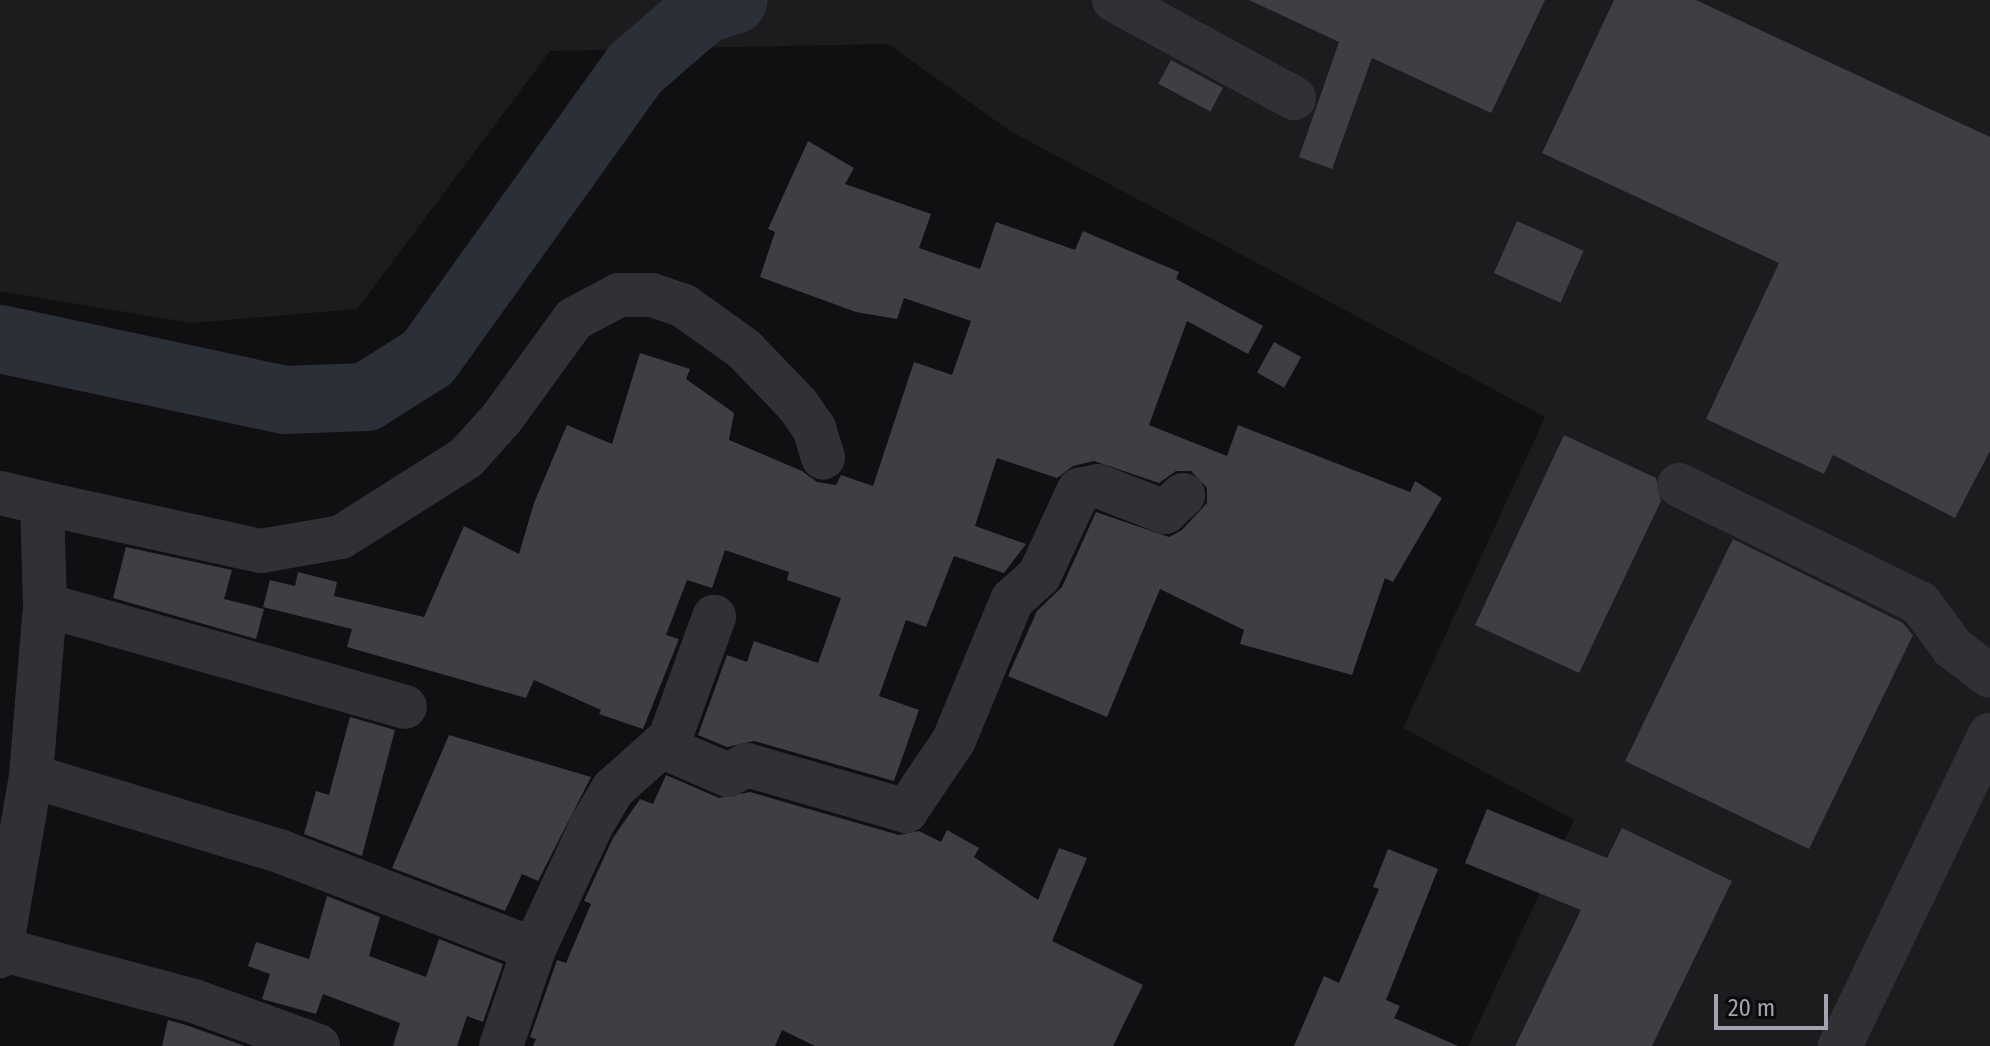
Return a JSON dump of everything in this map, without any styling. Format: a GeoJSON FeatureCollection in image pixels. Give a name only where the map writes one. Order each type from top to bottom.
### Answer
{"type":"FeatureCollection","features":[{"type":"Feature","properties":{"kind":"street"},"geometry":{"type":"LineString","coordinates":[[1114,0],[1294,98]]}},
{"type":"Feature","properties":{"kind":"street"},"geometry":{"type":"LineString","coordinates":[[0,493],[261,551],[341,537],[466,458],[502,418],[574,319],[619,295],[652,295],[684,306],[744,349],[797,404],[814,428],[823,458]]}},
{"type":"Feature","properties":{"kind":"street"},"geometry":{"type":"LineString","coordinates":[[1679,485],[1920,603],[1953,648],[1990,676]]}},
{"type":"Feature","properties":{"kind":"street"},"geometry":{"type":"LineString","coordinates":[[661,746],[728,775],[747,765],[906,811],[954,740],[1012,600],[1039,576],[1079,490],[1098,486],[1165,512],[1183,495]]}},
{"type":"Feature","properties":{"kind":"street"},"geometry":{"type":"LineString","coordinates":[[42,503],[45,605],[31,776],[1,952],[194,1001],[318,1046]]}},
{"type":"Feature","properties":{"kind":"street"},"geometry":{"type":"LineString","coordinates":[[45,605],[405,707]]}},
{"type":"Feature","properties":{"kind":"street"},"geometry":{"type":"LineString","coordinates":[[501,1046],[534,949],[613,789],[670,738],[714,617]]}},
{"type":"Feature","properties":{"kind":"street"},"geometry":{"type":"LineString","coordinates":[[1840,1046],[1990,735]]}},
{"type":"Feature","properties":{"kind":"street"},"geometry":{"type":"LineString","coordinates":[[31,776],[282,852],[534,949]]}},
{"type":"Feature","properties":{"kind":"shaded area"},"geometry":{"type":"Polygon","coordinates":[[[0,0],[1990,0],[1990,1046],[1468,1046],[1574,820],[1403,728],[1545,417],[1010,131],[888,44],[550,51],[357,309],[192,323],[0,291],[0,0]]]}},
{"type":"Feature","properties":{"kind":"building"},"geometry":{"type":"Polygon","coordinates":[[[1249,0],[1545,0],[1491,113],[1372,58],[1332,169],[1299,157],[1339,42],[1249,0]]]}},
{"type":"Feature","properties":{"kind":"building"},"geometry":{"type":"Polygon","coordinates":[[[1614,0],[1696,0],[1990,137],[1990,451],[1955,518],[1833,455],[1824,474],[1706,419],[1779,263],[1542,153],[1614,0]]]}},
{"type":"Feature","properties":{"kind":"building"},"geometry":{"type":"Polygon","coordinates":[[[1171,60],[1223,88],[1210,112],[1158,84],[1171,60]]]}},
{"type":"Feature","properties":{"kind":"building"},"geometry":{"type":"Polygon","coordinates":[[[808,141],[854,168],[845,184],[931,214],[919,248],[980,269],[996,222],[1075,250],[1083,231],[1179,272],[1176,279],[1263,326],[1248,354],[1187,321],[1149,425],[1227,456],[1238,425],[1410,492],[1415,481],[1442,498],[1393,582],[1385,578],[1352,675],[1240,644],[1244,630],[1160,589],[1107,717],[1008,676],[1037,611],[1062,587],[1096,512],[1169,537],[1182,530],[1207,503],[1207,488],[1191,471],[1176,471],[1159,483],[1094,461],[1073,466],[1057,478],[997,458],[975,526],[1026,544],[1004,573],[954,556],[926,627],[906,620],[879,696],[919,710],[894,781],[754,741],[727,747],[698,735],[727,655],[747,662],[754,641],[818,663],[841,598],[787,580],[789,572],[725,550],[712,588],[687,580],[666,635],[679,639],[643,729],[599,714],[601,710],[534,680],[526,698],[347,647],[352,629],[263,607],[270,580],[295,586],[298,572],[337,582],[334,596],[424,617],[464,526],[519,554],[534,503],[567,425],[612,444],[640,353],[690,369],[686,379],[734,413],[729,440],[802,471],[817,482],[836,485],[841,475],[873,486],[914,362],[952,375],[971,321],[904,298],[897,319],[856,312],[760,277],[775,232],[768,229],[808,141]]]}},
{"type":"Feature","properties":{"kind":"building"},"geometry":{"type":"Polygon","coordinates":[[[1517,221],[1584,251],[1561,303],[1494,273],[1517,221]]]}},
{"type":"Feature","properties":{"kind":"building"},"geometry":{"type":"Polygon","coordinates":[[[1274,342],[1301,357],[1284,388],[1257,373],[1274,342]]]}},
{"type":"Feature","properties":{"kind":"building"},"geometry":{"type":"Polygon","coordinates":[[[1564,435],[1656,478],[1661,501],[1579,673],[1475,625],[1564,435]]]}},
{"type":"Feature","properties":{"kind":"building"},"geometry":{"type":"Polygon","coordinates":[[[1733,539],[1903,623],[1913,635],[1809,849],[1625,761],[1733,539]]]}},
{"type":"Feature","properties":{"kind":"building"},"geometry":{"type":"Polygon","coordinates":[[[126,547],[232,570],[224,599],[264,609],[256,639],[113,598],[126,547]]]}},
{"type":"Feature","properties":{"kind":"building"},"geometry":{"type":"Polygon","coordinates":[[[350,717],[395,730],[362,856],[304,834],[316,791],[329,795],[350,717]]]}},
{"type":"Feature","properties":{"kind":"building"},"geometry":{"type":"Polygon","coordinates":[[[449,735],[591,777],[538,881],[522,874],[505,911],[392,868],[449,735]]]}},
{"type":"Feature","properties":{"kind":"building"},"geometry":{"type":"Polygon","coordinates":[[[666,775],[719,798],[750,792],[899,835],[919,831],[941,842],[947,830],[979,848],[974,857],[1038,900],[1059,848],[1087,858],[1052,941],[1143,985],[1113,1046],[815,1046],[782,1030],[775,1046],[533,1046],[536,1039],[530,1037],[557,960],[566,963],[591,904],[584,901],[613,838],[640,799],[653,804],[666,775]]]}},
{"type":"Feature","properties":{"kind":"building"},"geometry":{"type":"Polygon","coordinates":[[[1487,809],[1607,858],[1622,828],[1732,881],[1652,1046],[1515,1046],[1581,910],[1465,863],[1487,809]]]}},
{"type":"Feature","properties":{"kind":"building"},"geometry":{"type":"Polygon","coordinates":[[[1388,849],[1438,869],[1386,1000],[1400,1006],[1394,1018],[1458,1046],[1294,1046],[1324,976],[1339,983],[1379,889],[1373,887],[1388,849]]]}},
{"type":"Feature","properties":{"kind":"building"},"geometry":{"type":"Polygon","coordinates":[[[327,896],[380,917],[369,956],[426,977],[439,939],[503,964],[483,1022],[467,1016],[457,1046],[393,1046],[400,1023],[323,994],[316,1014],[262,999],[270,974],[248,966],[256,942],[309,959],[327,896]]]}},
{"type":"Feature","properties":{"kind":"building"},"geometry":{"type":"Polygon","coordinates":[[[168,1020],[186,1025],[245,1046],[162,1046],[168,1020]]]}},
{"type":"Feature","properties":{"kind":"waterway"},"geometry":{"type":"LineString","coordinates":[[0,339],[284,400],[366,397],[428,358],[636,68],[703,10],[733,0]]}}]}
